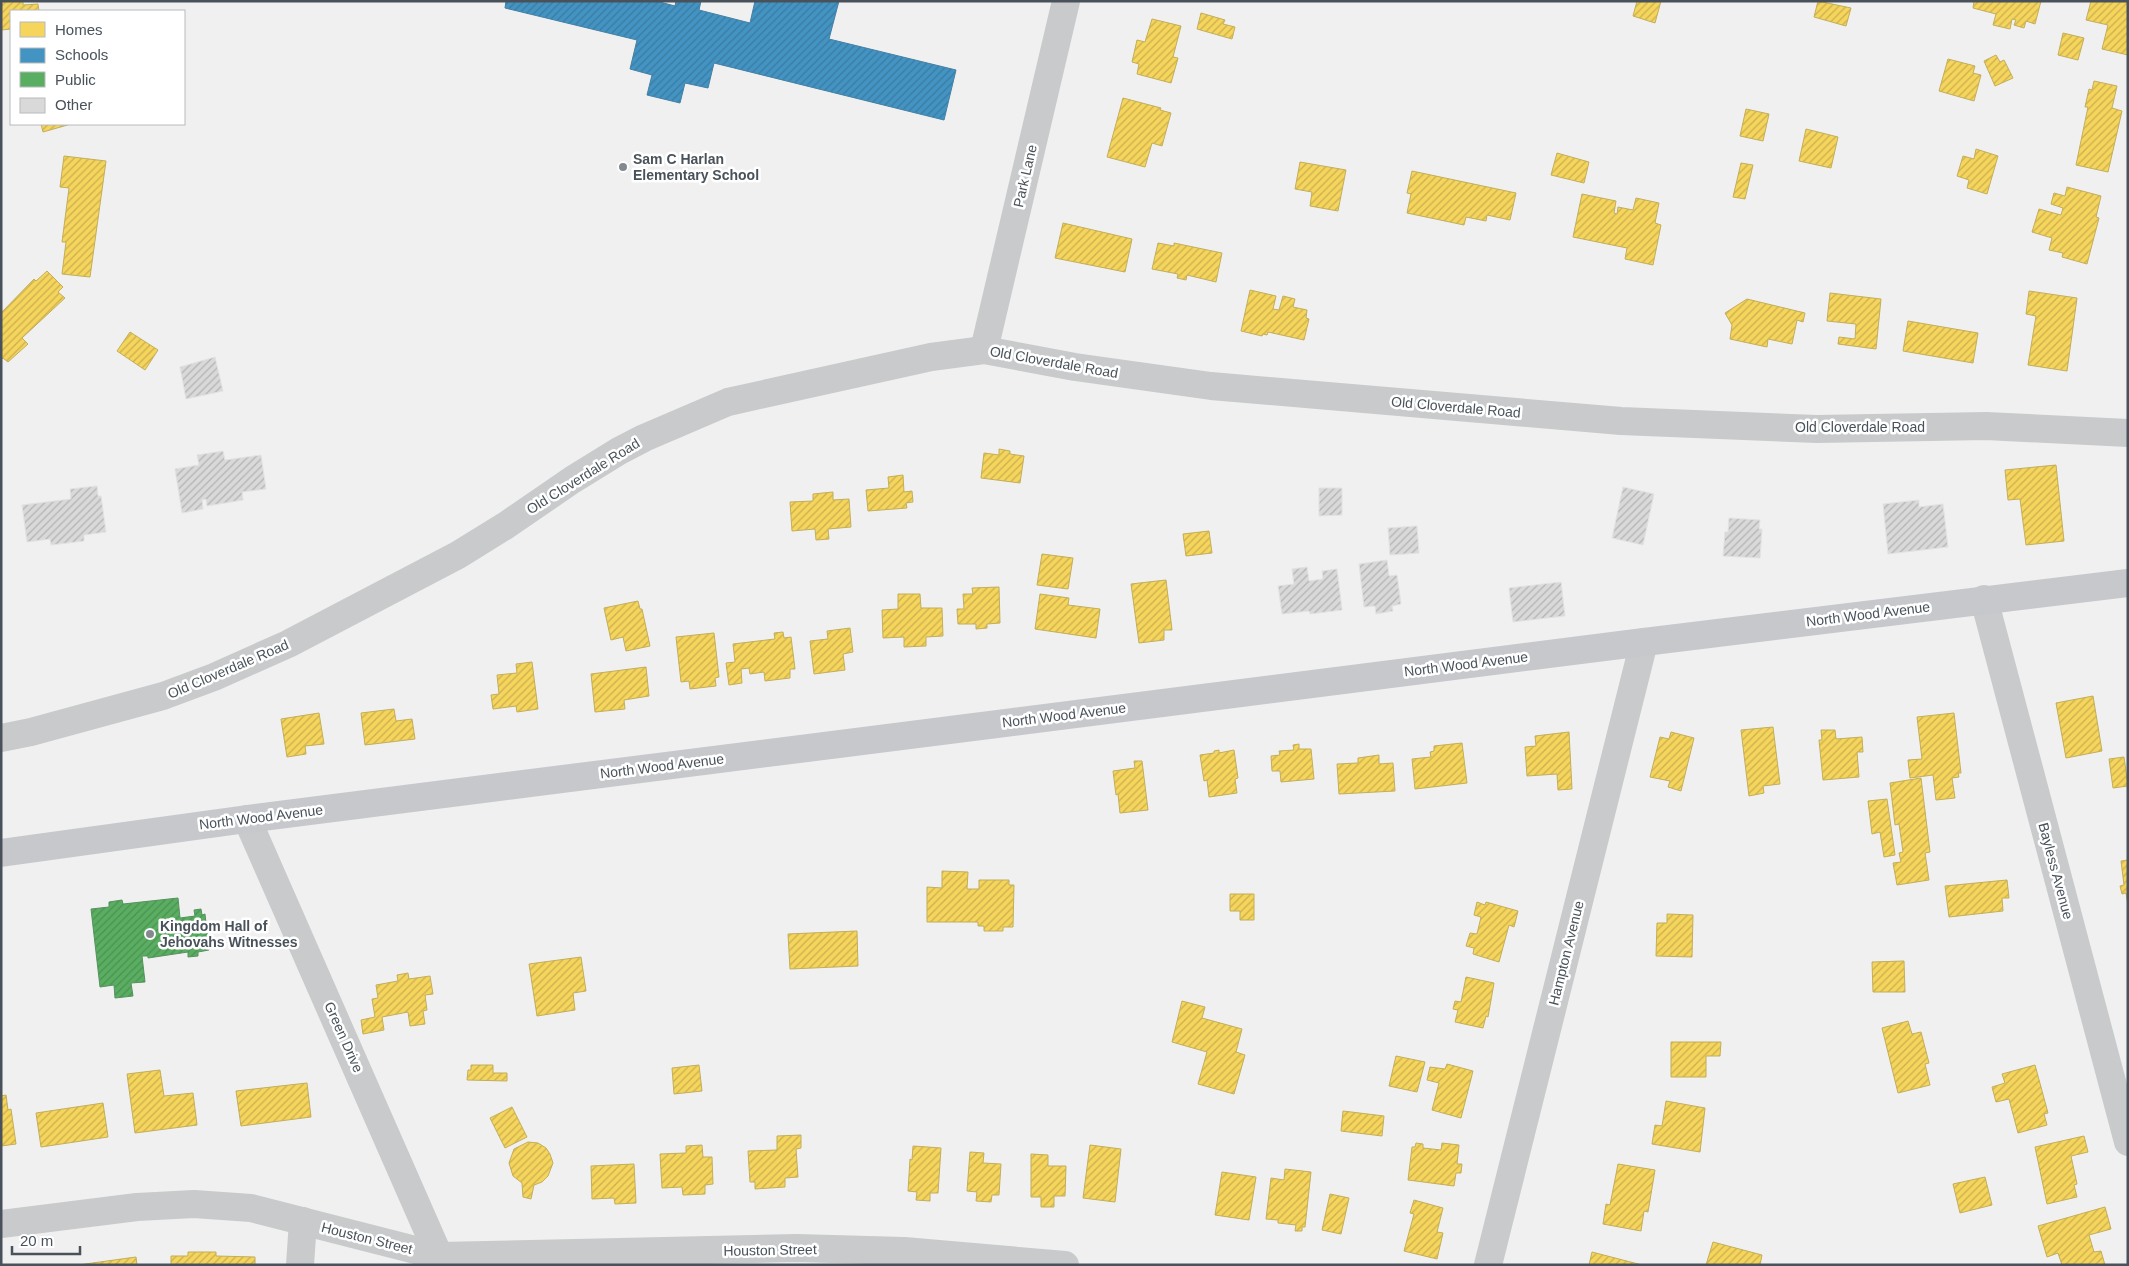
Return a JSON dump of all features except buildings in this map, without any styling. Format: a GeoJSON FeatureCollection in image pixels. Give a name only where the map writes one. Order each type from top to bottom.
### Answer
{"type":"FeatureCollection","features":[{"type":"Feature","properties":{"kind":"main road","name":"North Wood Avenue"},"geometry":{"type":"LineString","coordinates":[[1,853],[247,819],[1644,642],[2128,583]]}},
{"type":"Feature","properties":{"kind":"street","name":"Park Lane"},"geometry":{"type":"LineString","coordinates":[[984,350],[1066,1]]}},
{"type":"Feature","properties":{"kind":"street","name":"Old Cloverdale Road"},"geometry":{"type":"LineString","coordinates":[[1,738],[31,732],[162,696],[214,677],[288,644],[458,555],[619,451],[644,438],[728,402],[931,357],[984,350],[1075,367],[1211,386],[1621,420],[1816,429],[1986,426],[2128,433]]}},
{"type":"Feature","properties":{"kind":"street","name":"Bayless Avenue"},"geometry":{"type":"LineString","coordinates":[[1984,600],[2128,1142]]}},
{"type":"Feature","properties":{"kind":"street","name":"Hampton Avenue"},"geometry":{"type":"LineString","coordinates":[[1488,1265],[1644,642]]}},
{"type":"Feature","properties":{"kind":"street","name":"Green Drive"},"geometry":{"type":"LineString","coordinates":[[247,819],[439,1256]]}},
{"type":"Feature","properties":{"kind":"street","name":"Houston Street"},"geometry":{"type":"LineString","coordinates":[[1,1224],[137,1207],[194,1204],[251,1208],[439,1256],[524,1256],[797,1248],[904,1251],[1065,1265]]}},
{"type":"Feature","properties":{"kind":"street"},"geometry":{"type":"LineString","coordinates":[[300,1265],[303,1221]]}},
{"type":"Feature","properties":{"kind":"place","name":"Sam C Harlan Elementary School"},"geometry":{"type":"Point","coordinates":[623,167]}},
{"type":"Feature","properties":{"kind":"place","name":"Kingdom Hall of Jehovahs Witnesses"},"geometry":{"type":"Point","coordinates":[150,934]}}]}
